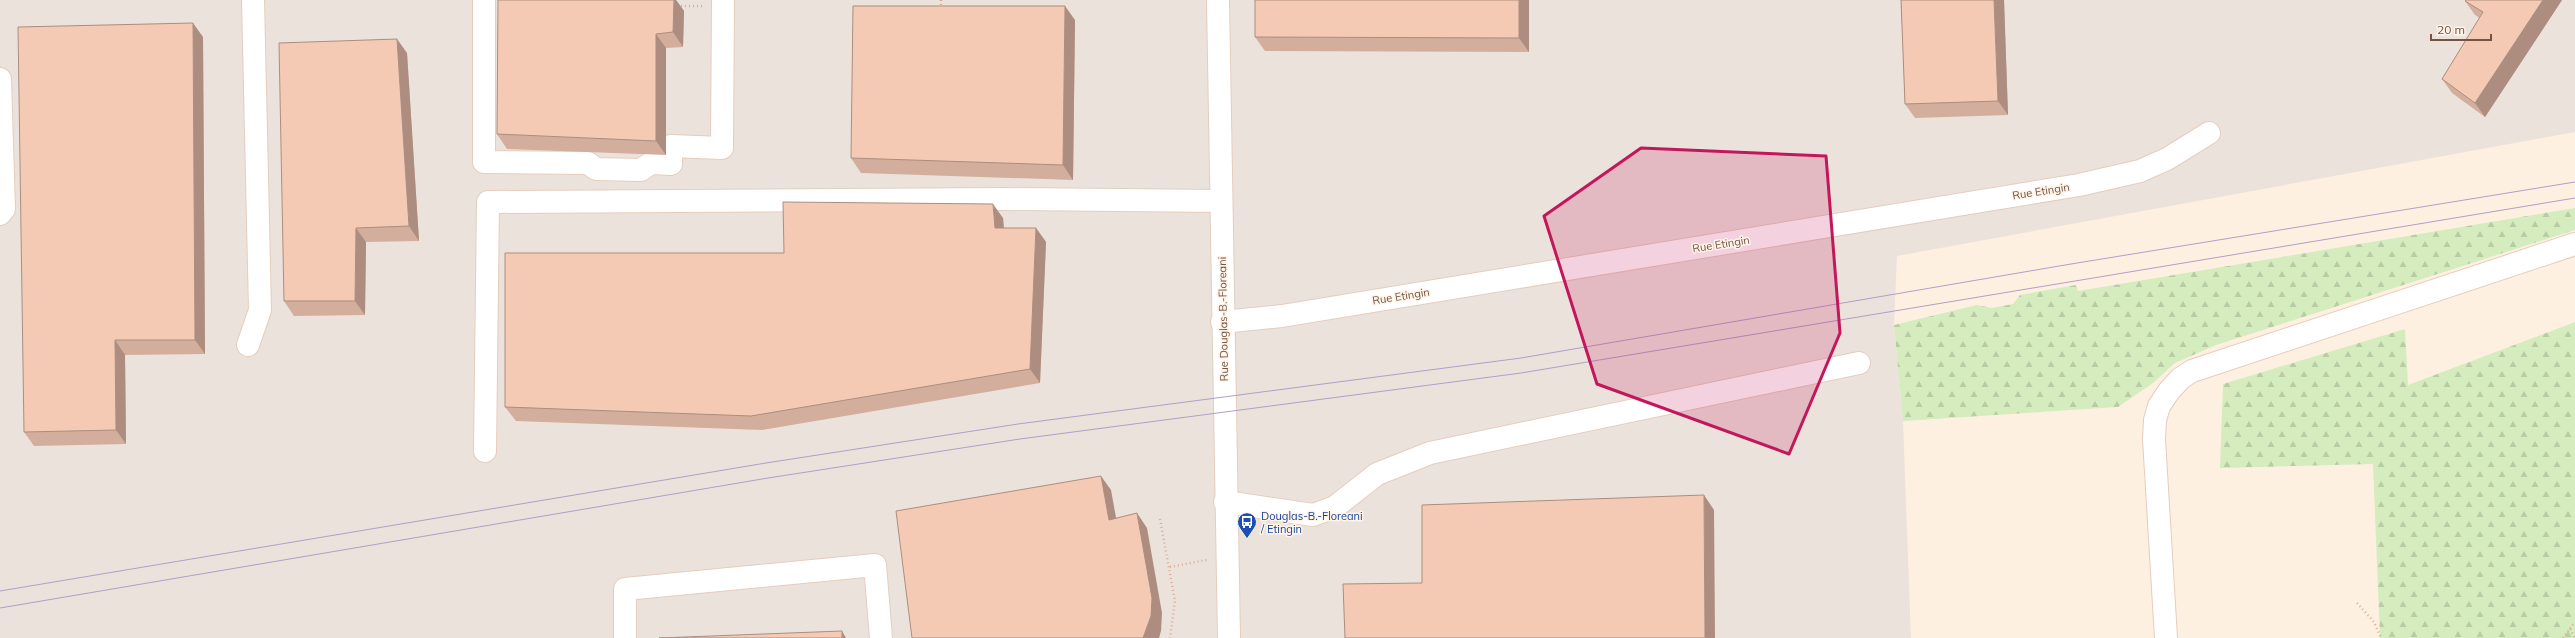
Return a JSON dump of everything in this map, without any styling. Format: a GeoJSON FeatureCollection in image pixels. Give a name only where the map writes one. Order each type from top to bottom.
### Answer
{"type":"FeatureCollection","features":[{"type":"Feature","properties":{"kind":"street"},"geometry":{"type":"LineString","coordinates":[[248,345],[260,310],[253,0]]}},
{"type":"Feature","properties":{"kind":"street"},"geometry":{"type":"LineString","coordinates":[[484,0],[484,162],[588,163],[596,169],[641,170],[651,163],[671,164],[671,146],[722,148],[716,3]]}},
{"type":"Feature","properties":{"kind":"street","name":"Rue Douglas-B.-Floreani"},"geometry":{"type":"LineString","coordinates":[[1218,0],[1225,502],[1229,638]]}},
{"type":"Feature","properties":{"kind":"street"},"geometry":{"type":"LineString","coordinates":[[0,80],[4,209],[0,214]]}},
{"type":"Feature","properties":{"kind":"street","name":"Rue Etingin"},"geometry":{"type":"LineString","coordinates":[[1222,322],[1282,316],[2079,185],[2140,171],[2167,159],[2209,133]]}},
{"type":"Feature","properties":{"kind":"street"},"geometry":{"type":"LineString","coordinates":[[485,450],[488,202],[1004,199],[1221,201]]}},
{"type":"Feature","properties":{"kind":"street"},"geometry":{"type":"LineString","coordinates":[[2166,638],[2154,432],[2159,406],[2181,378],[2192,371],[2575,244]]}},
{"type":"Feature","properties":{"kind":"street"},"geometry":{"type":"LineString","coordinates":[[1225,502],[1313,515],[1336,507],[1377,474],[1430,453],[1859,363]]}},
{"type":"Feature","properties":{"kind":"street"},"geometry":{"type":"LineString","coordinates":[[625,638],[625,589],[875,565],[881,638]]}},
{"type":"Feature","properties":{"kind":"path"},"geometry":{"type":"LineString","coordinates":[[941,0],[941,14]]}},
{"type":"Feature","properties":{"kind":"path"},"geometry":{"type":"LineString","coordinates":[[674,6],[716,3]]}},
{"type":"Feature","properties":{"kind":"path"},"geometry":{"type":"LineString","coordinates":[[1160,519],[1170,567],[1174,601],[1170,638]]}},
{"type":"Feature","properties":{"kind":"path"},"geometry":{"type":"LineString","coordinates":[[1170,567],[1226,556]]}},
{"type":"Feature","properties":{"kind":"path"},"geometry":{"type":"LineString","coordinates":[[2357,602],[2374,622],[2381,638]]}},
{"type":"Feature","properties":{"kind":"path"},"geometry":{"type":"LineString","coordinates":[[2563,638],[2575,622]]}},
{"type":"Feature","properties":{"kind":"path"},"geometry":{"type":"LineString","coordinates":[[2570,629],[2574,638]]}},
{"type":"Feature","properties":{"kind":"highlighted area"},"geometry":{"type":"Polygon","coordinates":[[[1641,148],[1826,156],[1840,333],[1789,454],[1597,384],[1544,216],[1641,148]]]}},
{"type":"Feature","properties":{"kind":"shaded area"},"geometry":{"type":"Polygon","coordinates":[[[0,0],[2575,0],[2575,132],[1897,256],[1894,325],[1903,421],[1911,638],[0,638],[0,0]]]}},
{"type":"Feature","properties":{"kind":"green space"},"geometry":{"type":"Polygon","coordinates":[[[2575,208],[2575,230],[2216,345],[2175,363],[2153,383],[2118,407],[1903,421],[1894,325],[1977,305],[1992,308],[2013,304],[2020,295],[2076,285],[2078,291],[2575,208]]]}},
{"type":"Feature","properties":{"kind":"green space"},"geometry":{"type":"Polygon","coordinates":[[[2575,322],[2575,638],[2380,638],[2373,464],[2220,468],[2223,384],[2405,329],[2408,385],[2575,322]]]}},
{"type":"Feature","properties":{"kind":"building"},"geometry":{"type":"Polygon","coordinates":[[[498,0],[674,0],[673,32],[656,34],[656,141],[497,134],[498,0]]]}},
{"type":"Feature","properties":{"kind":"building"},"geometry":{"type":"Polygon","coordinates":[[[1255,0],[1519,0],[1519,38],[1255,37],[1255,0]]]}},
{"type":"Feature","properties":{"kind":"building"},"geometry":{"type":"Polygon","coordinates":[[[1901,0],[1994,0],[1998,101],[1905,104],[1901,0]]]}},
{"type":"Feature","properties":{"kind":"building"},"geometry":{"type":"Polygon","coordinates":[[[2543,0],[2475,103],[2442,79],[2483,12],[2465,1],[2543,0]]]}},
{"type":"Feature","properties":{"kind":"building"},"geometry":{"type":"Polygon","coordinates":[[[853,6],[1065,6],[1063,165],[851,158],[853,6]]]}},
{"type":"Feature","properties":{"kind":"building"},"geometry":{"type":"Polygon","coordinates":[[[193,23],[195,340],[115,340],[116,430],[24,432],[18,27],[193,23]]]}},
{"type":"Feature","properties":{"kind":"building"},"geometry":{"type":"Polygon","coordinates":[[[397,39],[409,226],[356,228],[355,301],[284,301],[279,43],[397,39]]]}},
{"type":"Feature","properties":{"kind":"building"},"geometry":{"type":"Polygon","coordinates":[[[783,202],[993,204],[995,228],[1036,228],[1030,369],[751,416],[505,407],[505,253],[784,253],[783,202]]]}},
{"type":"Feature","properties":{"kind":"building"},"geometry":{"type":"Polygon","coordinates":[[[1101,476],[1109,520],[1137,513],[1152,598],[1151,616],[1143,638],[912,638],[896,511],[1101,476]]]}},
{"type":"Feature","properties":{"kind":"building"},"geometry":{"type":"Polygon","coordinates":[[[1704,495],[1705,638],[1345,638],[1343,584],[1422,583],[1422,505],[1704,495]]]}},
{"type":"Feature","properties":{"kind":"building"},"geometry":{"type":"Polygon","coordinates":[[[842,631],[842,638],[659,638],[842,631]]]}},
{"type":"Feature","properties":{"kind":"tram line"},"geometry":{"type":"LineString","coordinates":[[0,591],[766,463],[1018,424],[1521,358],[2071,264],[2575,182]]}},
{"type":"Feature","properties":{"kind":"tram line"},"geometry":{"type":"LineString","coordinates":[[0,608],[768,478],[1020,439],[1521,373],[2575,198]]}},
{"type":"Feature","properties":{"kind":"place","name":"Douglas-B.-Floreani / Etingin"},"geometry":{"type":"Point","coordinates":[1247,539]}}]}
